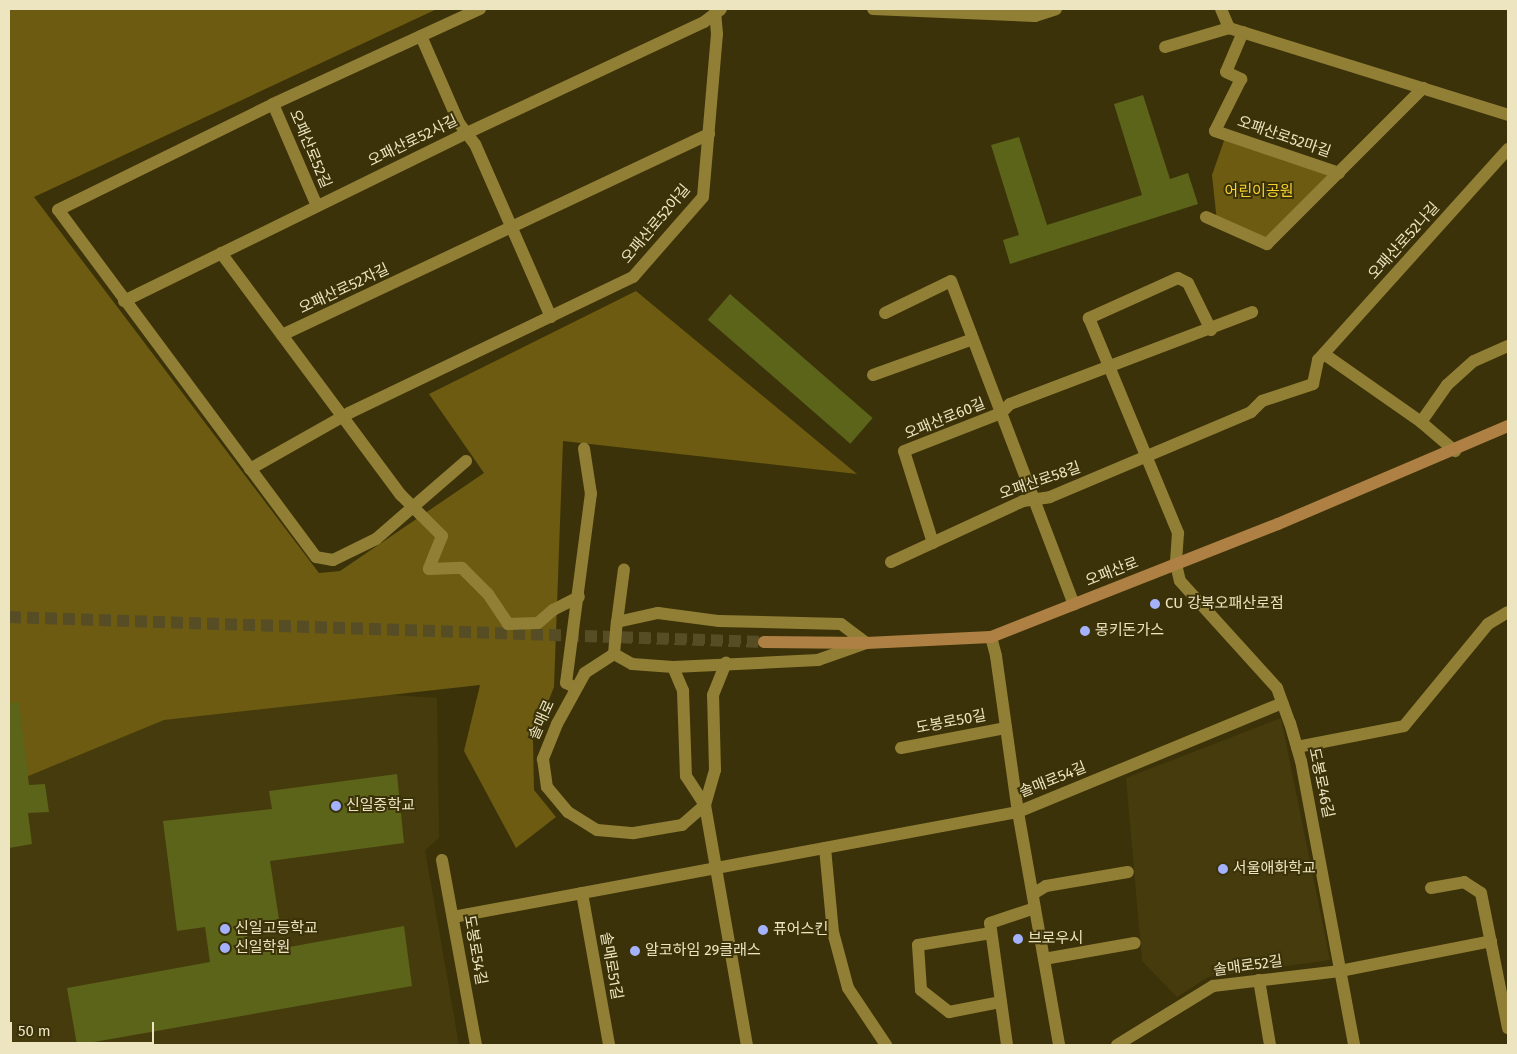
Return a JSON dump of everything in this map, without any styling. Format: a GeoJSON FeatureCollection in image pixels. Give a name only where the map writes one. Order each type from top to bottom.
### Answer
{"type":"FeatureCollection","features":[{"type":"Feature","properties":{"kind":"street"},"geometry":{"type":"LineString","coordinates":[[466,461],[416,507],[376,539],[333,560],[316,557],[58,210],[273,104],[480,9]]}},
{"type":"Feature","properties":{"kind":"street"},"geometry":{"type":"LineString","coordinates":[[873,9],[1035,16],[1056,9]]}},
{"type":"Feature","properties":{"kind":"street"},"geometry":{"type":"LineString","coordinates":[[1221,9],[1229,28]]}},
{"type":"Feature","properties":{"kind":"street","name":"오패산로52사길"},"geometry":{"type":"LineString","coordinates":[[124,301],[467,133],[704,22],[717,10]]}},
{"type":"Feature","properties":{"kind":"street","name":"오패산로52아길"},"geometry":{"type":"LineString","coordinates":[[250,469],[342,417],[633,277],[704,197],[717,34],[717,10]]}},
{"type":"Feature","properties":{"kind":"street"},"geometry":{"type":"LineString","coordinates":[[1165,47],[1229,28],[1508,115]]}},
{"type":"Feature","properties":{"kind":"street","name":"오패산로52마길"},"geometry":{"type":"LineString","coordinates":[[1242,32],[1226,72],[1241,80],[1215,131],[1339,173]]}},
{"type":"Feature","properties":{"kind":"street"},"geometry":{"type":"LineString","coordinates":[[421,36],[459,123],[475,144],[551,317]]}},
{"type":"Feature","properties":{"kind":"street","name":"오패산로52마길"},"geometry":{"type":"LineString","coordinates":[[1206,217],[1268,244],[1423,88]]}},
{"type":"Feature","properties":{"kind":"street","name":"오패산로52길"},"geometry":{"type":"LineString","coordinates":[[273,104],[316,206]]}},
{"type":"Feature","properties":{"kind":"street","name":"오패산로52자길"},"geometry":{"type":"LineString","coordinates":[[282,335],[512,229],[709,134]]}},
{"type":"Feature","properties":{"kind":"street","name":"오패산로52나길"},"geometry":{"type":"LineString","coordinates":[[1324,354],[1508,149]]}},
{"type":"Feature","properties":{"kind":"street"},"geometry":{"type":"LineString","coordinates":[[221,253],[401,495],[416,507],[442,536],[428,569],[462,568],[488,594],[508,624],[538,623],[553,610],[579,597]]}},
{"type":"Feature","properties":{"kind":"street"},"geometry":{"type":"LineString","coordinates":[[1176,564],[1178,532],[1089,318],[1178,278],[1188,283],[1211,330]]}},
{"type":"Feature","properties":{"kind":"street","name":"오패산로60길"},"geometry":{"type":"LineString","coordinates":[[885,313],[951,281],[1074,604]]}},
{"type":"Feature","properties":{"kind":"street"},"geometry":{"type":"LineString","coordinates":[[1001,413],[1010,404],[1211,330],[1252,312]]}},
{"type":"Feature","properties":{"kind":"street"},"geometry":{"type":"LineString","coordinates":[[873,375],[973,339]]}},
{"type":"Feature","properties":{"kind":"street"},"geometry":{"type":"LineString","coordinates":[[1421,422],[1447,385],[1474,361],[1508,346]]}},
{"type":"Feature","properties":{"kind":"street"},"geometry":{"type":"LineString","coordinates":[[1324,354],[1421,422],[1455,451]]}},
{"type":"Feature","properties":{"kind":"street","name":"오패산로58길"},"geometry":{"type":"LineString","coordinates":[[892,562],[1023,501],[1050,497],[1251,412],[1262,402],[1313,384],[1318,360],[1324,354]]}},
{"type":"Feature","properties":{"kind":"street","name":"오패산로60길"},"geometry":{"type":"LineString","coordinates":[[933,543],[904,451],[1001,413]]}},
{"type":"Feature","properties":{"kind":"street","name":"오패산로"},"geometry":{"type":"LineString","coordinates":[[764,642],[866,643],[990,637],[1455,451],[1508,426]]}},
{"type":"Feature","properties":{"kind":"street"},"geometry":{"type":"LineString","coordinates":[[576,688],[566,683],[567,657],[579,597],[591,494],[584,449]]}},
{"type":"Feature","properties":{"kind":"street","name":"도봉로46길"},"geometry":{"type":"LineString","coordinates":[[1176,564],[1180,581],[1277,688],[1297,747],[1354,1045]]}},
{"type":"Feature","properties":{"kind":"street"},"geometry":{"type":"LineString","coordinates":[[624,568],[614,654],[632,664],[672,667],[818,660],[866,643]]}},
{"type":"Feature","properties":{"kind":"street"},"geometry":{"type":"LineString","coordinates":[[1297,747],[1404,726],[1488,624],[1508,612]]}},
{"type":"Feature","properties":{"kind":"street"},"geometry":{"type":"LineString","coordinates":[[617,622],[658,613],[719,621],[841,624],[866,643]]}},
{"type":"Feature","properties":{"kind":"street","name":"도봉로50길"},"geometry":{"type":"LineString","coordinates":[[990,637],[1018,812],[1059,1045]]}},
{"type":"Feature","properties":{"kind":"street","name":"솔매로"},"geometry":{"type":"LineString","coordinates":[[614,654],[585,673],[576,688],[543,759],[547,787],[568,812],[597,830],[634,833],[682,826],[705,805]]}},
{"type":"Feature","properties":{"kind":"street"},"geometry":{"type":"LineString","coordinates":[[705,805],[715,770],[714,695],[726,663]]}},
{"type":"Feature","properties":{"kind":"street"},"geometry":{"type":"LineString","coordinates":[[672,667],[683,691],[686,776],[705,805],[747,1045]]}},
{"type":"Feature","properties":{"kind":"street","name":"솔매로54길"},"geometry":{"type":"LineString","coordinates":[[716,868],[1018,812],[1282,703]]}},
{"type":"Feature","properties":{"kind":"street","name":"도봉로50길"},"geometry":{"type":"LineString","coordinates":[[901,748],[1006,728]]}},
{"type":"Feature","properties":{"kind":"street"},"geometry":{"type":"LineString","coordinates":[[825,848],[833,932],[848,988],[886,1045]]}},
{"type":"Feature","properties":{"kind":"street","name":"도봉로54길"},"geometry":{"type":"LineString","coordinates":[[442,860],[476,1045]]}},
{"type":"Feature","properties":{"kind":"street"},"geometry":{"type":"LineString","coordinates":[[453,917],[716,868]]}},
{"type":"Feature","properties":{"kind":"street"},"geometry":{"type":"LineString","coordinates":[[1033,894],[1046,886],[1128,872]]}},
{"type":"Feature","properties":{"kind":"street"},"geometry":{"type":"LineString","coordinates":[[1430,888],[1464,882],[1481,892],[1508,1028]]}},
{"type":"Feature","properties":{"kind":"street","name":"솔매로51길"},"geometry":{"type":"LineString","coordinates":[[582,893],[609,1045]]}},
{"type":"Feature","properties":{"kind":"street"},"geometry":{"type":"LineString","coordinates":[[1007,1045],[990,923],[1035,908]]}},
{"type":"Feature","properties":{"kind":"street"},"geometry":{"type":"LineString","coordinates":[[991,933],[918,945],[922,990],[949,1012],[1001,1002]]}},
{"type":"Feature","properties":{"kind":"street","name":"솔매로52길"},"geometry":{"type":"LineString","coordinates":[[1117,1045],[1213,986],[1340,970],[1491,941]]}},
{"type":"Feature","properties":{"kind":"street"},"geometry":{"type":"LineString","coordinates":[[1044,959],[1135,943]]}},
{"type":"Feature","properties":{"kind":"street"},"geometry":{"type":"LineString","coordinates":[[1260,980],[1270,1045]]}},
{"type":"Feature","properties":{"kind":"shaded area","name":"신일학원"},"geometry":{"type":"Polygon","coordinates":[[[21,669],[437,698],[439,838],[425,850],[459,1045],[9,1045],[9,672],[21,669]]]}},
{"type":"Feature","properties":{"kind":"shaded area","name":"서울애화학교"},"geometry":{"type":"Polygon","coordinates":[[[1281,718],[1330,960],[1208,977],[1177,997],[1142,961],[1126,778],[1281,718]]]}},
{"type":"Feature","properties":{"kind":"green space"},"geometry":{"type":"Polygon","coordinates":[[[9,9],[437,9],[34,197],[319,573],[340,571],[484,473],[429,394],[636,291],[857,474],[563,441],[554,687],[533,740],[534,790],[556,817],[516,848],[464,751],[480,685],[164,720],[9,784],[9,9]]]}},
{"type":"Feature","properties":{"kind":"green space","name":"어린이공원"},"geometry":{"type":"Polygon","coordinates":[[[1226,135],[1339,173],[1269,243],[1217,222],[1212,175],[1226,135]]]}},
{"type":"Feature","properties":{"kind":"building"},"geometry":{"type":"Polygon","coordinates":[[[1143,95],[1170,179],[1188,173],[1198,204],[1010,264],[1003,240],[1019,235],[991,145],[1019,137],[1047,225],[1142,195],[1114,104],[1143,95]]]}},
{"type":"Feature","properties":{"kind":"building"},"geometry":{"type":"Polygon","coordinates":[[[730,294],[873,418],[850,444],[708,320],[730,294]]]}},
{"type":"Feature","properties":{"kind":"building"},"geometry":{"type":"Polygon","coordinates":[[[19,702],[29,785],[45,784],[49,812],[28,813],[32,844],[9,848],[9,703],[19,702]]]}},
{"type":"Feature","properties":{"kind":"building","name":"신일고등학교"},"geometry":{"type":"Polygon","coordinates":[[[397,774],[404,843],[270,861],[279,919],[245,926],[251,954],[404,926],[412,986],[77,1045],[67,988],[210,962],[205,927],[177,931],[163,821],[272,809],[269,791],[397,774]]]}},
{"type":"Feature","properties":{"kind":"tunnel"},"geometry":{"type":"LineString","coordinates":[[9,617],[764,642]]}},
{"type":"Feature","properties":{"kind":"place","name":"CU 강북오패산로점"},"geometry":{"type":"Point","coordinates":[1155,604]}},
{"type":"Feature","properties":{"kind":"place","name":"몽키돈가스"},"geometry":{"type":"Point","coordinates":[1085,631]}},
{"type":"Feature","properties":{"kind":"place","name":"신일중학교"},"geometry":{"type":"Point","coordinates":[336,806]}},
{"type":"Feature","properties":{"kind":"place","name":"서울애화학교"},"geometry":{"type":"Point","coordinates":[1223,869]}},
{"type":"Feature","properties":{"kind":"place","name":"신일고등학교"},"geometry":{"type":"Point","coordinates":[225,929]}},
{"type":"Feature","properties":{"kind":"place","name":"퓨어스킨"},"geometry":{"type":"Point","coordinates":[763,930]}},
{"type":"Feature","properties":{"kind":"place","name":"브로우시"},"geometry":{"type":"Point","coordinates":[1018,939]}},
{"type":"Feature","properties":{"kind":"place","name":"신일학원"},"geometry":{"type":"Point","coordinates":[225,948]}},
{"type":"Feature","properties":{"kind":"place","name":"알코하임 29클래스"},"geometry":{"type":"Point","coordinates":[635,951]}}]}
